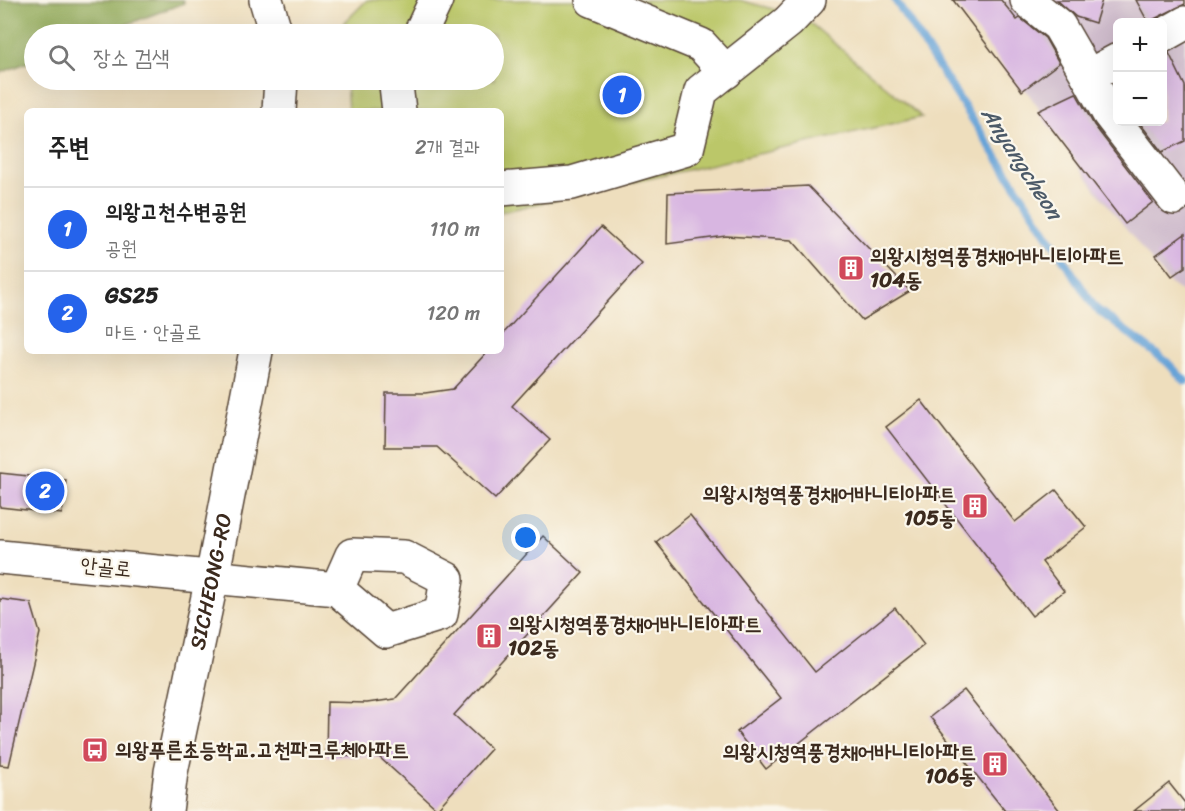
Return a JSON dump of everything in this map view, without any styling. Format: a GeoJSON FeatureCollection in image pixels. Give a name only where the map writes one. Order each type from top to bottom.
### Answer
{"type":"FeatureCollection","features":[{"type":"Feature","properties":{"kind":"street"},"geometry":{"type":"LineString","coordinates":[[266,0],[273,24]]}},
{"type":"Feature","properties":{"kind":"street"},"geometry":{"type":"LineString","coordinates":[[425,24],[436,0]]}},
{"type":"Feature","properties":{"kind":"street"},"geometry":{"type":"LineString","coordinates":[[592,0],[701,45],[726,72]]}},
{"type":"Feature","properties":{"kind":"street"},"geometry":{"type":"LineString","coordinates":[[1027,0],[1059,26],[1109,114],[1174,198]]}},
{"type":"Feature","properties":{"kind":"street"},"geometry":{"type":"LineString","coordinates":[[504,189],[572,183],[687,149],[701,91],[799,11]]}},
{"type":"Feature","properties":{"kind":"street"},"geometry":{"type":"LineString","coordinates":[[1167,33],[1185,23]]}},
{"type":"Feature","properties":{"kind":"street"},"geometry":{"type":"LineString","coordinates":[[1088,76],[1113,63]]}},
{"type":"Feature","properties":{"kind":"street"},"geometry":{"type":"LineString","coordinates":[[279,108],[280,90]]}},
{"type":"Feature","properties":{"kind":"street"},"geometry":{"type":"LineString","coordinates":[[397,90],[399,108]]}},
{"type":"Feature","properties":{"kind":"street","name":"SICHEONG-RO"},"geometry":{"type":"LineString","coordinates":[[166,811],[171,772],[255,354]]}},
{"type":"Feature","properties":{"kind":"street","name":"안골로"},"geometry":{"type":"LineString","coordinates":[[0,557],[337,590]]}},
{"type":"Feature","properties":{"kind":"shaded area"},"geometry":{"type":"Polygon","coordinates":[[[959,0],[1185,0],[1185,294],[1170,284],[1095,189],[977,20],[959,0]]]}},
{"type":"Feature","properties":{"kind":"green space"},"geometry":{"type":"Polygon","coordinates":[[[0,0],[183,0],[184,3],[128,24],[24,24],[24,64],[0,73],[0,0]]]}},
{"type":"Feature","properties":{"kind":"green space"},"geometry":{"type":"Polygon","coordinates":[[[367,0],[739,0],[803,17],[922,117],[504,211],[504,108],[348,108],[347,90],[504,90],[504,24],[343,24],[367,0]]]}},
{"type":"Feature","properties":{"kind":"building"},"geometry":{"type":"Polygon","coordinates":[[[953,0],[1001,0],[1017,20],[1020,18],[1045,38],[1059,63],[1022,91],[953,0]]]}},
{"type":"Feature","properties":{"kind":"building"},"geometry":{"type":"Polygon","coordinates":[[[1057,0],[1102,0],[1095,23],[1076,17],[1057,0]]]}},
{"type":"Feature","properties":{"kind":"building"},"geometry":{"type":"Polygon","coordinates":[[[1136,0],[1185,0],[1185,4],[1156,18],[1146,18],[1136,0]]]}},
{"type":"Feature","properties":{"kind":"building"},"geometry":{"type":"Polygon","coordinates":[[[1169,53],[1185,86],[1185,141],[1162,152],[1142,126],[1167,126],[1167,54],[1169,53]]]}},
{"type":"Feature","properties":{"kind":"building"},"geometry":{"type":"Polygon","coordinates":[[[1076,93],[1094,125],[1153,202],[1125,224],[1038,111],[1076,93]]]}},
{"type":"Feature","properties":{"kind":"building","name":"의왕시청역풍경채어바니티아파트 104동"},"geometry":{"type":"Polygon","coordinates":[[[808,186],[910,291],[862,320],[792,240],[726,236],[667,244],[668,193],[808,186]]]}},
{"type":"Feature","properties":{"kind":"building"},"geometry":{"type":"Polygon","coordinates":[[[601,227],[642,264],[512,406],[550,440],[495,499],[437,447],[385,447],[386,393],[425,393],[453,389],[485,354],[504,354],[504,333],[601,227]]]}},
{"type":"Feature","properties":{"kind":"building"},"geometry":{"type":"Polygon","coordinates":[[[1185,234],[1185,267],[1172,276],[1156,255],[1185,234]]]}},
{"type":"Feature","properties":{"kind":"building","name":"의왕시청역풍경채어바니티아파트 105동"},"geometry":{"type":"Polygon","coordinates":[[[921,400],[1015,522],[1056,490],[1086,527],[1042,562],[1064,591],[1032,616],[886,427],[921,400]]]}},
{"type":"Feature","properties":{"kind":"building"},"geometry":{"type":"Polygon","coordinates":[[[0,473],[66,480],[62,514],[0,507],[0,473]]]}},
{"type":"Feature","properties":{"kind":"building"},"geometry":{"type":"Polygon","coordinates":[[[690,515],[815,672],[895,608],[924,645],[766,769],[737,732],[781,698],[656,542],[690,515]]]}},
{"type":"Feature","properties":{"kind":"building","name":"의왕시청역풍경채어바니티아파트 102동"},"geometry":{"type":"Polygon","coordinates":[[[543,536],[583,573],[454,715],[491,749],[437,809],[379,757],[326,756],[327,702],[367,703],[395,699],[543,536]]]}},
{"type":"Feature","properties":{"kind":"building"},"geometry":{"type":"Polygon","coordinates":[[[0,599],[31,603],[40,633],[9,766],[0,765],[0,599]]]}},
{"type":"Feature","properties":{"kind":"building","name":"의왕시청역풍경채어바니티아파트 106동"},"geometry":{"type":"Polygon","coordinates":[[[964,690],[1060,811],[1005,811],[930,717],[964,690]]]}},
{"type":"Feature","properties":{"kind":"building"},"geometry":{"type":"Polygon","coordinates":[[[1169,783],[1185,803],[1185,811],[1134,811],[1169,783]]]}},
{"type":"Feature","properties":{"kind":"waterway","name":"Anyangcheon"},"geometry":{"type":"LineString","coordinates":[[895,0],[1095,308],[1167,362],[1185,381]]}},
{"type":"Feature","properties":{"kind":"place","name":"의왕고천수변공원"},"geometry":{"type":"Point","coordinates":[622,95]}},
{"type":"Feature","properties":{"kind":"place","name":"의왕시청역풍경채어바니티아파트 104동"},"geometry":{"type":"Point","coordinates":[851,268]}},
{"type":"Feature","properties":{"kind":"place","name":"GS25"},"geometry":{"type":"Point","coordinates":[45,491]}},
{"type":"Feature","properties":{"kind":"place","name":"의왕시청역풍경채어바니티아파트 105동"},"geometry":{"type":"Point","coordinates":[975,506]}},
{"type":"Feature","properties":{"kind":"place","name":"의왕시청역풍경채어바니티아파트 102동"},"geometry":{"type":"Point","coordinates":[489,636]}},
{"type":"Feature","properties":{"kind":"place","name":"의왕푸른초등학교.고천파크루체아파트"},"geometry":{"type":"Point","coordinates":[95,750]}},
{"type":"Feature","properties":{"kind":"place","name":"의왕시청역풍경채어바니티아파트 106동"},"geometry":{"type":"Point","coordinates":[995,764]}}]}
